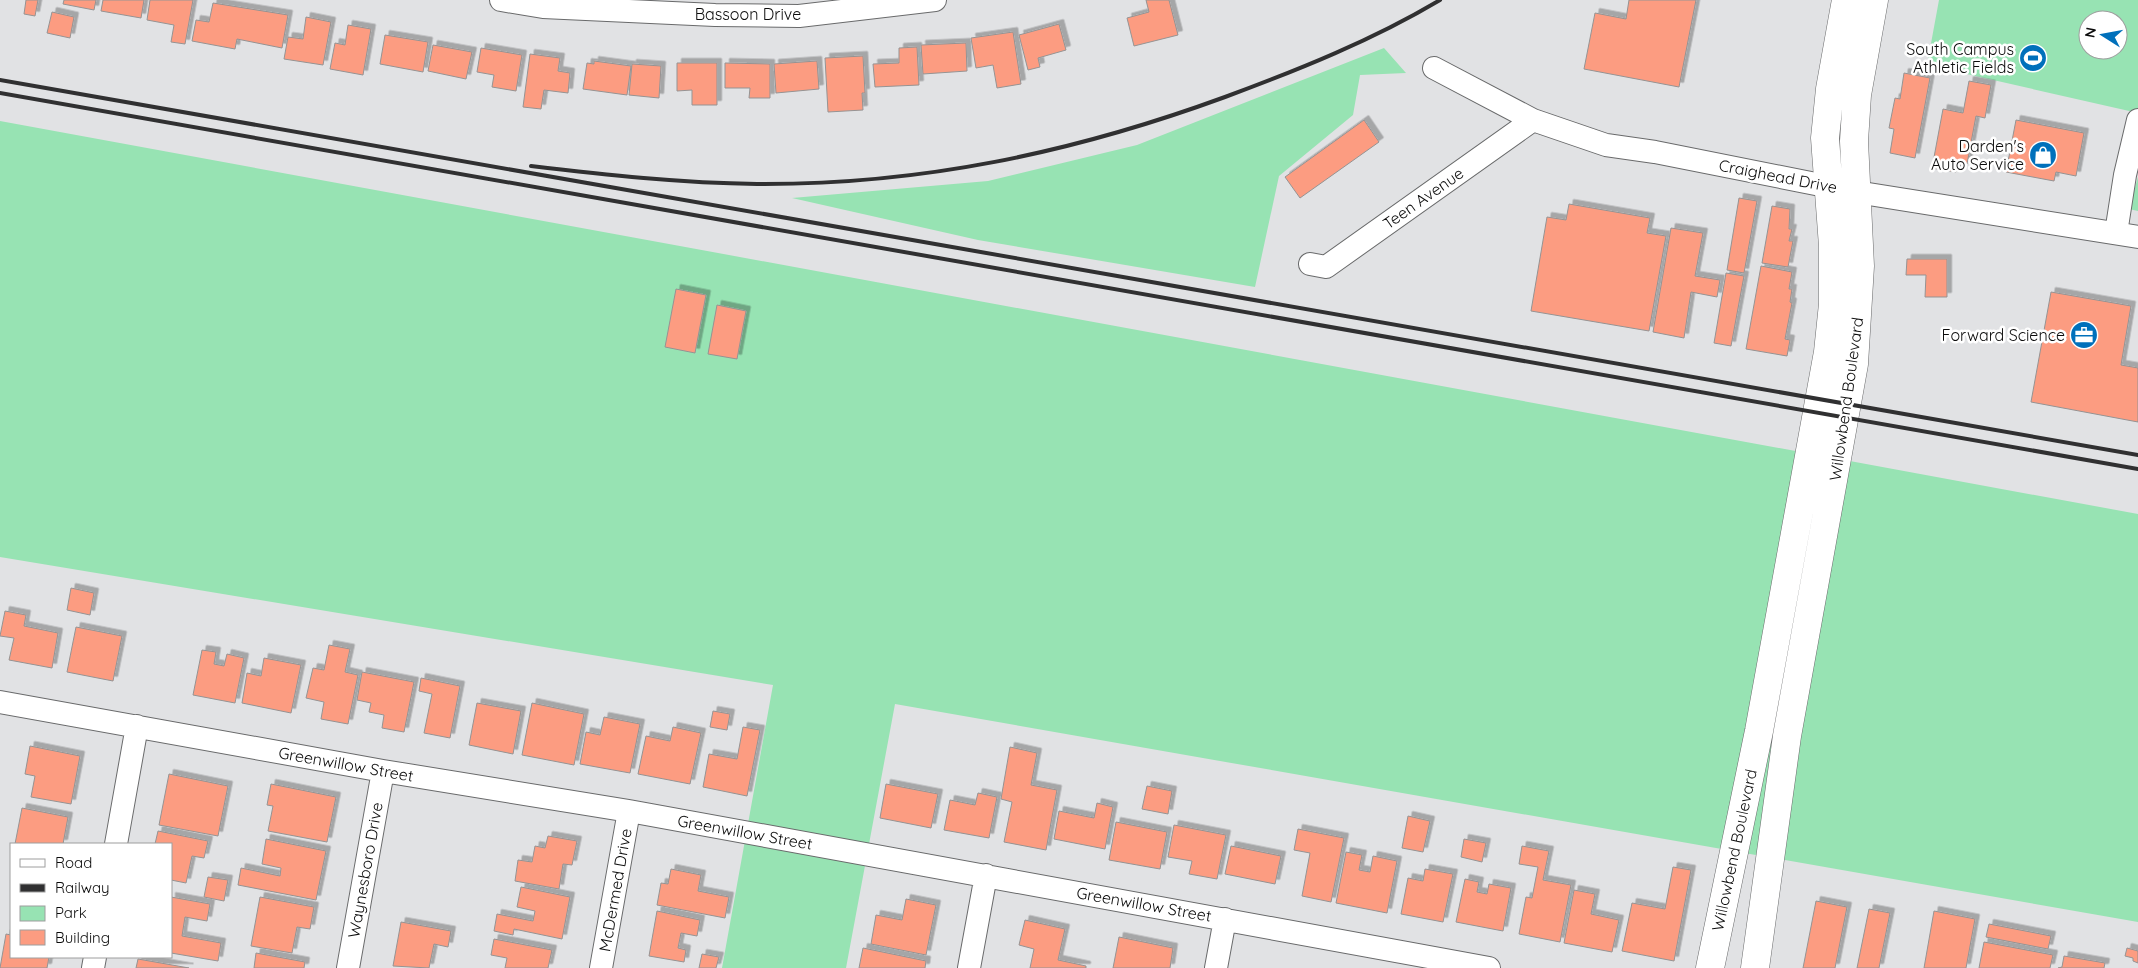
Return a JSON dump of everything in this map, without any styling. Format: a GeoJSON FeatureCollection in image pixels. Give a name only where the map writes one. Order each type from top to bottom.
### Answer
{"type":"FeatureCollection","features":[{"type":"Feature","properties":{"kind":"main road","name":"Willowbend Boulevard"},"geometry":{"type":"LineString","coordinates":[[1710,968],[1759,731],[1828,352],[1833,304],[1833,246],[1827,185],[1826,138],[1836,56],[1846,0]]}},
{"type":"Feature","properties":{"kind":"main road","name":"Willowbend Boulevard"},"geometry":{"type":"LineString","coordinates":[[1755,968],[1787,736],[1854,364],[1860,266],[1854,141],[1857,95],[1874,0]]}},
{"type":"Feature","properties":{"kind":"main road"},"geometry":{"type":"LineString","coordinates":[[1836,56],[1863,59]]}},
{"type":"Feature","properties":{"kind":"main road"},"geometry":{"type":"LineString","coordinates":[[1759,731],[1787,736]]}},
{"type":"Feature","properties":{"kind":"main road"},"geometry":{"type":"LineString","coordinates":[[1725,968],[1731,917],[1728,878]]}},
{"type":"Feature","properties":{"kind":"street","name":"Bassoon Drive"},"geometry":{"type":"LineString","coordinates":[[501,0],[553,8],[714,15],[798,8],[871,9],[935,0]]}},
{"type":"Feature","properties":{"kind":"street","name":"Craighead Drive"},"geometry":{"type":"LineString","coordinates":[[1434,68],[1533,120],[1606,144],[1856,192],[2127,235]]}},
{"type":"Feature","properties":{"kind":"street","name":"Teen Avenue"},"geometry":{"type":"LineString","coordinates":[[1310,264],[1326,266],[1533,120]]}},
{"type":"Feature","properties":{"kind":"street"},"geometry":{"type":"LineString","coordinates":[[2127,235],[2125,175],[2138,120]]}},
{"type":"Feature","properties":{"kind":"street","name":"Greenwillow Street"},"geometry":{"type":"LineString","coordinates":[[0,702],[383,771],[629,811],[1225,919],[1458,965],[1489,968]]}},
{"type":"Feature","properties":{"kind":"street"},"geometry":{"type":"LineString","coordinates":[[116,843],[137,726]]}},
{"type":"Feature","properties":{"kind":"street","name":"Waynesboro Drive"},"geometry":{"type":"LineString","coordinates":[[348,968],[383,771]]}},
{"type":"Feature","properties":{"kind":"street","name":"McDermed Drive"},"geometry":{"type":"LineString","coordinates":[[601,968],[629,811]]}},
{"type":"Feature","properties":{"kind":"street"},"geometry":{"type":"LineString","coordinates":[[969,968],[986,875]]}},
{"type":"Feature","properties":{"kind":"street"},"geometry":{"type":"LineString","coordinates":[[1216,968],[1225,919]]}},
{"type":"Feature","properties":{"kind":"green space","name":"South Campus Athletic Fields"},"geometry":{"type":"Polygon","coordinates":[[[1939,0],[2138,0],[2138,113],[1927,65],[1939,0]]]}},
{"type":"Feature","properties":{"kind":"green space"},"geometry":{"type":"Polygon","coordinates":[[[1384,48],[1406,73],[1360,75],[1353,115],[1279,176],[1255,287],[978,240],[792,198],[988,181],[1137,145],[1384,48]]]}},
{"type":"Feature","properties":{"kind":"green space"},"geometry":{"type":"Polygon","coordinates":[[[0,121],[2138,514],[2138,922],[895,704],[846,968],[722,968],[773,685],[0,557],[0,121]]]}},
{"type":"Feature","properties":{"kind":"green space"},"geometry":{"type":"Polygon","coordinates":[[[2138,177],[2138,211],[2129,209],[2138,177]]]}},
{"type":"Feature","properties":{"kind":"building"},"geometry":{"type":"Polygon","coordinates":[[[26,0],[38,0],[35,16],[24,14],[26,0]]]}},
{"type":"Feature","properties":{"kind":"building"},"geometry":{"type":"Polygon","coordinates":[[[64,0],[96,0],[94,10],[63,4],[64,0]]]}},
{"type":"Feature","properties":{"kind":"building"},"geometry":{"type":"Polygon","coordinates":[[[103,0],[144,0],[141,18],[101,11],[103,0]]]}},
{"type":"Feature","properties":{"kind":"building"},"geometry":{"type":"Polygon","coordinates":[[[150,0],[193,0],[185,44],[171,42],[174,25],[147,20],[150,0]]]}},
{"type":"Feature","properties":{"kind":"building"},"geometry":{"type":"Polygon","coordinates":[[[1146,0],[1169,0],[1178,35],[1134,46],[1127,18],[1149,12],[1146,0]]]}},
{"type":"Feature","properties":{"kind":"building"},"geometry":{"type":"Polygon","coordinates":[[[1629,0],[1696,0],[1679,87],[1584,69],[1595,13],[1626,19],[1629,0]]]}},
{"type":"Feature","properties":{"kind":"building"},"geometry":{"type":"Polygon","coordinates":[[[213,3],[288,15],[282,48],[237,39],[235,49],[192,41],[196,20],[209,22],[213,3]]]}},
{"type":"Feature","properties":{"kind":"building"},"geometry":{"type":"Polygon","coordinates":[[[52,12],[74,17],[70,38],[47,33],[52,12]]]}},
{"type":"Feature","properties":{"kind":"building"},"geometry":{"type":"Polygon","coordinates":[[[306,17],[331,22],[323,65],[284,59],[288,37],[303,39],[306,17]]]}},
{"type":"Feature","properties":{"kind":"building"},"geometry":{"type":"Polygon","coordinates":[[[1059,24],[1066,50],[1038,58],[1040,67],[1028,70],[1019,35],[1059,24]]]}},
{"type":"Feature","properties":{"kind":"building"},"geometry":{"type":"Polygon","coordinates":[[[348,25],[371,29],[363,75],[330,69],[335,43],[345,45],[348,25]]]}},
{"type":"Feature","properties":{"kind":"building"},"geometry":{"type":"Polygon","coordinates":[[[1013,32],[1021,84],[997,88],[993,65],[976,68],[971,38],[1013,32]]]}},
{"type":"Feature","properties":{"kind":"building"},"geometry":{"type":"Polygon","coordinates":[[[385,35],[428,42],[423,72],[380,64],[385,35]]]}},
{"type":"Feature","properties":{"kind":"building"},"geometry":{"type":"Polygon","coordinates":[[[966,43],[967,71],[923,74],[921,45],[966,43]]]}},
{"type":"Feature","properties":{"kind":"building"},"geometry":{"type":"Polygon","coordinates":[[[433,45],[472,52],[466,79],[428,71],[433,45]]]}},
{"type":"Feature","properties":{"kind":"building"},"geometry":{"type":"Polygon","coordinates":[[[917,47],[919,85],[875,87],[873,64],[899,63],[899,48],[917,47]]]}},
{"type":"Feature","properties":{"kind":"building"},"geometry":{"type":"Polygon","coordinates":[[[481,48],[522,55],[516,91],[492,87],[494,75],[477,72],[481,48]]]}},
{"type":"Feature","properties":{"kind":"building"},"geometry":{"type":"Polygon","coordinates":[[[530,54],[560,58],[558,71],[570,73],[568,93],[544,90],[541,109],[523,107],[530,54]]]}},
{"type":"Feature","properties":{"kind":"building"},"geometry":{"type":"Polygon","coordinates":[[[863,56],[865,93],[862,93],[863,110],[828,112],[825,58],[863,56]]]}},
{"type":"Feature","properties":{"kind":"building"},"geometry":{"type":"Polygon","coordinates":[[[594,61],[631,66],[627,95],[583,89],[587,63],[594,64],[594,61]]]}},
{"type":"Feature","properties":{"kind":"building"},"geometry":{"type":"Polygon","coordinates":[[[817,61],[819,89],[776,93],[774,64],[817,61]]]}},
{"type":"Feature","properties":{"kind":"building"},"geometry":{"type":"Polygon","coordinates":[[[677,63],[717,63],[717,105],[692,105],[692,90],[677,91],[677,63]]]}},
{"type":"Feature","properties":{"kind":"building"},"geometry":{"type":"Polygon","coordinates":[[[725,63],[770,64],[770,98],[749,98],[750,88],[725,88],[725,63]]]}},
{"type":"Feature","properties":{"kind":"building"},"geometry":{"type":"Polygon","coordinates":[[[632,64],[661,66],[659,98],[629,95],[632,64]]]}},
{"type":"Feature","properties":{"kind":"building"},"geometry":{"type":"Polygon","coordinates":[[[1904,73],[1930,78],[1915,158],[1890,153],[1894,129],[1889,128],[1895,98],[1900,99],[1904,73]]]}},
{"type":"Feature","properties":{"kind":"building"},"geometry":{"type":"Polygon","coordinates":[[[1969,81],[1991,85],[1985,118],[1976,116],[1967,164],[1958,162],[1956,172],[1932,168],[1943,109],[1963,113],[1969,81]]]}},
{"type":"Feature","properties":{"kind":"building"},"geometry":{"type":"Polygon","coordinates":[[[1364,120],[1379,142],[1300,198],[1285,177],[1364,120]]]}},
{"type":"Feature","properties":{"kind":"building"},"geometry":{"type":"Polygon","coordinates":[[[2016,120],[2084,133],[2076,176],[2056,172],[2054,181],[2006,172],[2016,120]]]}},
{"type":"Feature","properties":{"kind":"building"},"geometry":{"type":"Polygon","coordinates":[[[1739,198],[1757,201],[1744,273],[1727,270],[1739,198]]]}},
{"type":"Feature","properties":{"kind":"building"},"geometry":{"type":"Polygon","coordinates":[[[1569,204],[1650,218],[1647,233],[1666,236],[1649,331],[1531,311],[1547,217],[1566,220],[1569,204]]]}},
{"type":"Feature","properties":{"kind":"building"},"geometry":{"type":"Polygon","coordinates":[[[1772,206],[1790,209],[1789,229],[1792,229],[1789,241],[1793,241],[1788,267],[1762,263],[1772,206]]]}},
{"type":"Feature","properties":{"kind":"building"},"geometry":{"type":"Polygon","coordinates":[[[1671,228],[1703,233],[1695,276],[1720,280],[1717,297],[1691,292],[1684,338],[1653,332],[1671,228]]]}},
{"type":"Feature","properties":{"kind":"building"},"geometry":{"type":"Polygon","coordinates":[[[1907,259],[1947,259],[1947,297],[1925,297],[1926,275],[1906,275],[1907,259]]]}},
{"type":"Feature","properties":{"kind":"building"},"geometry":{"type":"Polygon","coordinates":[[[1761,266],[1792,272],[1789,289],[1792,289],[1790,302],[1792,303],[1785,339],[1790,340],[1787,356],[1746,349],[1761,266]]]}},
{"type":"Feature","properties":{"kind":"building"},"geometry":{"type":"Polygon","coordinates":[[[1726,273],[1744,276],[1731,346],[1714,343],[1726,273]]]}},
{"type":"Feature","properties":{"kind":"building"},"geometry":{"type":"Polygon","coordinates":[[[676,289],[706,295],[695,353],[665,347],[676,289]]]}},
{"type":"Feature","properties":{"kind":"building","name":"Forward Science"},"geometry":{"type":"Polygon","coordinates":[[[2051,292],[2131,306],[2121,365],[2138,368],[2138,422],[2031,402],[2051,292]]]}},
{"type":"Feature","properties":{"kind":"building"},"geometry":{"type":"Polygon","coordinates":[[[717,305],[746,311],[737,359],[708,354],[717,305]]]}},
{"type":"Feature","properties":{"kind":"building"},"geometry":{"type":"Polygon","coordinates":[[[71,588],[94,593],[90,615],[67,610],[71,588]]]}},
{"type":"Feature","properties":{"kind":"building"},"geometry":{"type":"Polygon","coordinates":[[[5,611],[26,615],[24,626],[58,633],[52,668],[9,660],[14,638],[0,636],[5,611]]]}},
{"type":"Feature","properties":{"kind":"building"},"geometry":{"type":"Polygon","coordinates":[[[76,627],[122,636],[113,681],[67,672],[76,627]]]}},
{"type":"Feature","properties":{"kind":"building"},"geometry":{"type":"Polygon","coordinates":[[[329,645],[350,649],[345,672],[358,675],[348,724],[321,719],[324,702],[306,698],[313,668],[324,670],[329,645]]]}},
{"type":"Feature","properties":{"kind":"building"},"geometry":{"type":"Polygon","coordinates":[[[202,650],[216,652],[214,664],[224,666],[227,654],[244,658],[235,703],[193,695],[202,650]]]}},
{"type":"Feature","properties":{"kind":"building"},"geometry":{"type":"Polygon","coordinates":[[[264,658],[301,665],[291,713],[242,703],[247,673],[261,676],[264,658]]]}},
{"type":"Feature","properties":{"kind":"building"},"geometry":{"type":"Polygon","coordinates":[[[362,672],[414,682],[404,732],[382,728],[384,715],[369,712],[371,703],[357,700],[362,672]]]}},
{"type":"Feature","properties":{"kind":"building"},"geometry":{"type":"Polygon","coordinates":[[[421,678],[460,686],[450,738],[424,733],[432,694],[419,691],[421,678]]]}},
{"type":"Feature","properties":{"kind":"building"},"geometry":{"type":"Polygon","coordinates":[[[477,703],[521,711],[513,754],[469,745],[477,703]]]}},
{"type":"Feature","properties":{"kind":"building"},"geometry":{"type":"Polygon","coordinates":[[[532,703],[584,714],[574,765],[522,755],[532,703]]]}},
{"type":"Feature","properties":{"kind":"building"},"geometry":{"type":"Polygon","coordinates":[[[713,711],[730,714],[727,730],[710,727],[713,711]]]}},
{"type":"Feature","properties":{"kind":"building"},"geometry":{"type":"Polygon","coordinates":[[[604,717],[640,724],[630,773],[580,764],[586,732],[600,735],[604,717]]]}},
{"type":"Feature","properties":{"kind":"building"},"geometry":{"type":"Polygon","coordinates":[[[673,727],[701,733],[690,784],[638,774],[646,736],[670,741],[673,727]]]}},
{"type":"Feature","properties":{"kind":"building"},"geometry":{"type":"Polygon","coordinates":[[[743,727],[760,730],[747,796],[703,787],[709,754],[737,759],[743,727]]]}},
{"type":"Feature","properties":{"kind":"building"},"geometry":{"type":"Polygon","coordinates":[[[30,746],[80,756],[71,804],[31,797],[35,776],[25,774],[30,746]]]}},
{"type":"Feature","properties":{"kind":"building"},"geometry":{"type":"Polygon","coordinates":[[[1010,747],[1037,753],[1031,785],[1057,790],[1046,850],[1004,842],[1012,802],[1001,799],[1010,747]]]}},
{"type":"Feature","properties":{"kind":"building"},"geometry":{"type":"Polygon","coordinates":[[[169,774],[228,786],[218,836],[159,825],[169,774]]]}},
{"type":"Feature","properties":{"kind":"building"},"geometry":{"type":"Polygon","coordinates":[[[271,784],[336,797],[327,842],[268,831],[273,806],[267,805],[271,784]]]}},
{"type":"Feature","properties":{"kind":"building"},"geometry":{"type":"Polygon","coordinates":[[[886,784],[938,794],[931,828],[880,818],[886,784]]]}},
{"type":"Feature","properties":{"kind":"building"},"geometry":{"type":"Polygon","coordinates":[[[1147,786],[1172,791],[1168,814],[1142,809],[1147,786]]]}},
{"type":"Feature","properties":{"kind":"building"},"geometry":{"type":"Polygon","coordinates":[[[978,793],[997,797],[989,838],[944,830],[950,800],[975,805],[978,793]]]}},
{"type":"Feature","properties":{"kind":"building"},"geometry":{"type":"Polygon","coordinates":[[[1097,803],[1113,807],[1105,849],[1054,839],[1059,811],[1094,818],[1097,803]]]}},
{"type":"Feature","properties":{"kind":"building"},"geometry":{"type":"Polygon","coordinates":[[[22,808],[68,817],[63,843],[15,843],[22,808]]]}},
{"type":"Feature","properties":{"kind":"building"},"geometry":{"type":"Polygon","coordinates":[[[1408,816],[1430,821],[1423,852],[1402,848],[1408,816]]]}},
{"type":"Feature","properties":{"kind":"building"},"geometry":{"type":"Polygon","coordinates":[[[1116,822],[1167,832],[1160,869],[1109,860],[1116,822]]]}},
{"type":"Feature","properties":{"kind":"building"},"geometry":{"type":"Polygon","coordinates":[[[1174,825],[1226,835],[1217,879],[1189,874],[1192,861],[1168,857],[1174,825]]]}},
{"type":"Feature","properties":{"kind":"building"},"geometry":{"type":"Polygon","coordinates":[[[1298,829],[1344,838],[1331,902],[1302,896],[1310,853],[1294,850],[1298,829]]]}},
{"type":"Feature","properties":{"kind":"building"},"geometry":{"type":"Polygon","coordinates":[[[158,831],[208,841],[204,858],[192,856],[186,883],[172,880],[172,843],[155,843],[158,831]]]}},
{"type":"Feature","properties":{"kind":"building"},"geometry":{"type":"Polygon","coordinates":[[[548,836],[577,841],[572,865],[563,864],[559,889],[515,881],[518,860],[532,862],[535,846],[545,848],[548,836]]]}},
{"type":"Feature","properties":{"kind":"building"},"geometry":{"type":"Polygon","coordinates":[[[266,839],[326,851],[316,900],[238,885],[241,868],[280,876],[281,868],[262,864],[266,839]]]}},
{"type":"Feature","properties":{"kind":"building"},"geometry":{"type":"Polygon","coordinates":[[[1464,839],[1486,843],[1482,862],[1461,857],[1464,839]]]}},
{"type":"Feature","properties":{"kind":"building"},"geometry":{"type":"Polygon","coordinates":[[[1231,846],[1281,856],[1275,884],[1225,874],[1231,846]]]}},
{"type":"Feature","properties":{"kind":"building"},"geometry":{"type":"Polygon","coordinates":[[[1522,846],[1549,851],[1543,880],[1571,885],[1560,942],[1519,934],[1526,897],[1532,898],[1538,867],[1519,864],[1522,846]]]}},
{"type":"Feature","properties":{"kind":"building"},"geometry":{"type":"Polygon","coordinates":[[[1346,852],[1362,855],[1359,870],[1370,872],[1373,856],[1397,861],[1387,913],[1336,903],[1346,852]]]}},
{"type":"Feature","properties":{"kind":"building"},"geometry":{"type":"Polygon","coordinates":[[[1673,867],[1691,870],[1674,961],[1622,951],[1632,903],[1665,909],[1673,867]]]}},
{"type":"Feature","properties":{"kind":"building"},"geometry":{"type":"Polygon","coordinates":[[[671,869],[701,875],[698,891],[729,897],[725,918],[657,905],[661,883],[668,884],[671,869]]]}},
{"type":"Feature","properties":{"kind":"building"},"geometry":{"type":"Polygon","coordinates":[[[1425,869],[1453,874],[1443,922],[1401,914],[1408,878],[1423,881],[1425,869]]]}},
{"type":"Feature","properties":{"kind":"building"},"geometry":{"type":"Polygon","coordinates":[[[208,877],[228,880],[224,901],[204,897],[208,877]]]}},
{"type":"Feature","properties":{"kind":"building"},"geometry":{"type":"Polygon","coordinates":[[[1465,879],[1479,882],[1477,892],[1487,894],[1489,884],[1511,888],[1503,931],[1456,922],[1465,879]]]}},
{"type":"Feature","properties":{"kind":"building"},"geometry":{"type":"Polygon","coordinates":[[[521,887],[570,897],[562,939],[514,929],[513,935],[494,931],[497,914],[533,921],[535,911],[517,907],[521,887]]]}},
{"type":"Feature","properties":{"kind":"building"},"geometry":{"type":"Polygon","coordinates":[[[1574,890],[1595,894],[1591,914],[1619,920],[1612,952],[1564,943],[1574,890]]]}},
{"type":"Feature","properties":{"kind":"building"},"geometry":{"type":"Polygon","coordinates":[[[172,897],[210,904],[207,921],[185,917],[182,936],[221,943],[218,961],[172,953],[172,897]]]}},
{"type":"Feature","properties":{"kind":"building"},"geometry":{"type":"Polygon","coordinates":[[[260,897],[314,907],[310,929],[297,927],[292,953],[251,946],[260,897]]]}},
{"type":"Feature","properties":{"kind":"building"},"geometry":{"type":"Polygon","coordinates":[[[906,899],[936,905],[926,955],[871,944],[876,915],[902,920],[906,899]]]}},
{"type":"Feature","properties":{"kind":"building"},"geometry":{"type":"Polygon","coordinates":[[[1816,901],[1847,907],[1835,968],[1803,968],[1816,901]]]}},
{"type":"Feature","properties":{"kind":"building"},"geometry":{"type":"Polygon","coordinates":[[[1869,909],[1890,913],[1879,968],[1857,968],[1869,909]]]}},
{"type":"Feature","properties":{"kind":"building"},"geometry":{"type":"Polygon","coordinates":[[[657,911],[700,920],[697,936],[681,933],[678,948],[686,950],[684,962],[649,956],[657,911]]]}},
{"type":"Feature","properties":{"kind":"building"},"geometry":{"type":"Polygon","coordinates":[[[1934,911],[1975,919],[1966,968],[1924,968],[1934,911]]]}},
{"type":"Feature","properties":{"kind":"building"},"geometry":{"type":"Polygon","coordinates":[[[1025,920],[1065,929],[1058,960],[1086,966],[1086,968],[1030,968],[1034,949],[1019,945],[1025,920]]]}},
{"type":"Feature","properties":{"kind":"building"},"geometry":{"type":"Polygon","coordinates":[[[401,922],[451,931],[448,947],[434,944],[429,968],[393,966],[401,922]]]}},
{"type":"Feature","properties":{"kind":"building"},"geometry":{"type":"Polygon","coordinates":[[[1989,924],[2051,936],[2048,949],[1986,937],[1989,924]]]}},
{"type":"Feature","properties":{"kind":"building"},"geometry":{"type":"Polygon","coordinates":[[[6,934],[10,935],[10,958],[49,958],[47,968],[0,968],[6,934]]]}},
{"type":"Feature","properties":{"kind":"building"},"geometry":{"type":"Polygon","coordinates":[[[1119,937],[1173,948],[1170,968],[1113,968],[1119,937]]]}},
{"type":"Feature","properties":{"kind":"building"},"geometry":{"type":"Polygon","coordinates":[[[494,939],[552,950],[548,968],[505,968],[507,958],[491,955],[494,939]]]}},
{"type":"Feature","properties":{"kind":"building"},"geometry":{"type":"Polygon","coordinates":[[[1984,942],[2053,955],[2050,968],[1979,968],[1984,942]]]}},
{"type":"Feature","properties":{"kind":"building"},"geometry":{"type":"Polygon","coordinates":[[[863,948],[926,961],[925,968],[859,968],[863,948]]]}},
{"type":"Feature","properties":{"kind":"building"},"geometry":{"type":"Polygon","coordinates":[[[2127,948],[2138,951],[2138,963],[2133,961],[2133,958],[2125,956],[2127,948]]]}},
{"type":"Feature","properties":{"kind":"building"},"geometry":{"type":"Polygon","coordinates":[[[256,953],[305,962],[304,968],[254,968],[256,953]]]}},
{"type":"Feature","properties":{"kind":"building"},"geometry":{"type":"Polygon","coordinates":[[[702,954],[719,957],[716,968],[699,968],[702,954]]]}},
{"type":"Feature","properties":{"kind":"building"},"geometry":{"type":"Polygon","coordinates":[[[2064,956],[2105,963],[2104,968],[2058,968],[2062,967],[2064,956]]]}},
{"type":"Feature","properties":{"kind":"building"},"geometry":{"type":"Polygon","coordinates":[[[138,959],[189,968],[136,968],[138,959]]]}},
{"type":"Feature","properties":{"kind":"railway"},"geometry":{"type":"LineString","coordinates":[[531,166],[644,178],[757,184],[818,183],[877,179],[995,162],[1110,134],[1168,117],[1225,97],[1362,41],[1415,15],[1440,0]]}},
{"type":"Feature","properties":{"kind":"railway"},"geometry":{"type":"LineString","coordinates":[[0,80],[2138,455]]}},
{"type":"Feature","properties":{"kind":"railway"},"geometry":{"type":"LineString","coordinates":[[0,93],[2138,469]]}},
{"type":"Feature","properties":{"kind":"place","name":"South Campus Athletic Fields"},"geometry":{"type":"Point","coordinates":[2033,58]}},
{"type":"Feature","properties":{"kind":"place","name":"Darden's Auto Service"},"geometry":{"type":"Point","coordinates":[2043,155]}},
{"type":"Feature","properties":{"kind":"place","name":"Forward Science"},"geometry":{"type":"Point","coordinates":[2084,335]}}]}
